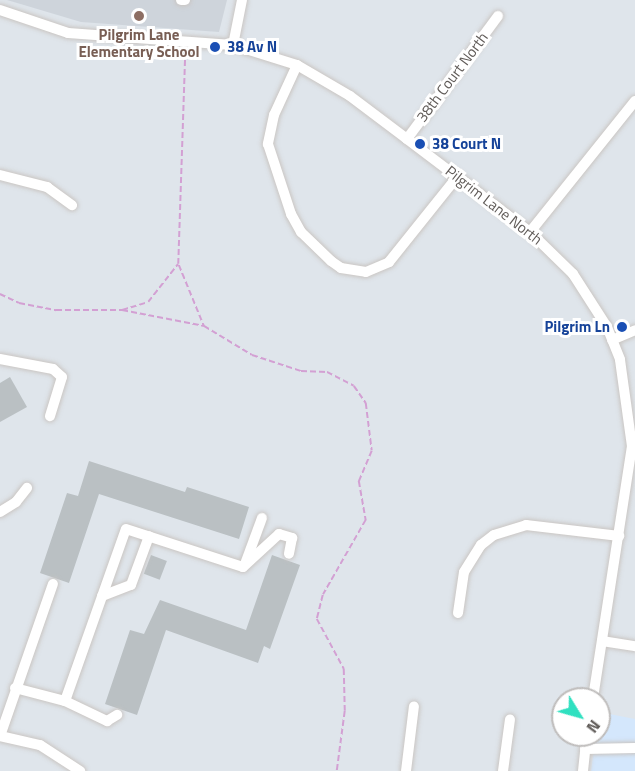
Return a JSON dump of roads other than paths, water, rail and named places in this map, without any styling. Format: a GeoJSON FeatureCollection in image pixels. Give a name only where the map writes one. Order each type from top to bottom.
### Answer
{"type":"FeatureCollection","features":[{"type":"Feature","properties":{"kind":"street"},"geometry":{"type":"LineString","coordinates":[[234,45],[242,0]]}},
{"type":"Feature","properties":{"kind":"street","name":"Pilgrim Lane North"},"geometry":{"type":"LineString","coordinates":[[0,10],[68,33],[234,45],[297,65],[350,96],[530,231],[573,274],[612,340],[626,386],[631,418],[632,479],[619,536],[595,687]]}},
{"type":"Feature","properties":{"kind":"street","name":"38th Court North"},"geometry":{"type":"LineString","coordinates":[[407,139],[498,16]]}},
{"type":"Feature","properties":{"kind":"street"},"geometry":{"type":"LineString","coordinates":[[297,65],[274,115],[268,144],[291,214],[302,232],[331,261],[341,268],[366,272],[389,262],[457,177]]}},
{"type":"Feature","properties":{"kind":"street"},"geometry":{"type":"LineString","coordinates":[[530,231],[635,101]]}},
{"type":"Feature","properties":{"kind":"street"},"geometry":{"type":"LineString","coordinates":[[0,175],[47,188],[72,205]]}},
{"type":"Feature","properties":{"kind":"street"},"geometry":{"type":"LineString","coordinates":[[612,340],[635,330]]}},
{"type":"Feature","properties":{"kind":"street"},"geometry":{"type":"LineString","coordinates":[[0,359],[53,369],[62,377],[50,416]]}},
{"type":"Feature","properties":{"kind":"street"},"geometry":{"type":"LineString","coordinates":[[0,512],[16,502],[27,488]]}},
{"type":"Feature","properties":{"kind":"street"},"geometry":{"type":"LineString","coordinates":[[243,567],[262,518]]}},
{"type":"Feature","properties":{"kind":"street"},"geometry":{"type":"LineString","coordinates":[[458,613],[464,572],[481,545],[494,535],[526,525],[619,536]]}},
{"type":"Feature","properties":{"kind":"street"},"geometry":{"type":"LineString","coordinates":[[65,700],[126,529],[243,567]]}},
{"type":"Feature","properties":{"kind":"street"},"geometry":{"type":"LineString","coordinates":[[243,567],[279,534],[292,538],[289,554]]}},
{"type":"Feature","properties":{"kind":"street"},"geometry":{"type":"LineString","coordinates":[[102,596],[131,585],[149,536]]}},
{"type":"Feature","properties":{"kind":"street"},"geometry":{"type":"LineString","coordinates":[[52,584],[0,736],[40,745],[80,771]]}},
{"type":"Feature","properties":{"kind":"street"},"geometry":{"type":"LineString","coordinates":[[602,641],[635,646]]}},
{"type":"Feature","properties":{"kind":"street"},"geometry":{"type":"LineString","coordinates":[[15,688],[65,700],[107,722],[117,715]]}},
{"type":"Feature","properties":{"kind":"street"},"geometry":{"type":"LineString","coordinates":[[406,771],[414,706]]}},
{"type":"Feature","properties":{"kind":"street"},"geometry":{"type":"LineString","coordinates":[[503,771],[510,719]]}},
{"type":"Feature","properties":{"kind":"street"},"geometry":{"type":"LineString","coordinates":[[583,771],[585,749],[635,748]]}},
{"type":"Feature","properties":{"kind":"place","name":"Pilgrim Lane Elementary School"},"geometry":{"type":"Point","coordinates":[139,16]}},
{"type":"Feature","properties":{"kind":"place","name":"38 Av N"},"geometry":{"type":"Point","coordinates":[215,47]}},
{"type":"Feature","properties":{"kind":"place","name":"38 Court N"},"geometry":{"type":"Point","coordinates":[420,144]}},
{"type":"Feature","properties":{"kind":"place","name":"Pilgrim Ln"},"geometry":{"type":"Point","coordinates":[622,327]}}]}
